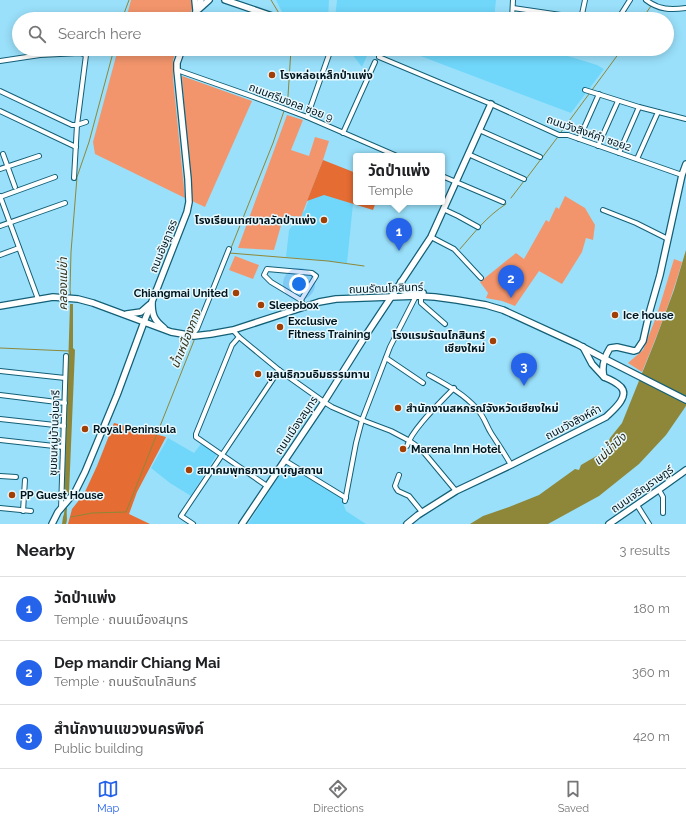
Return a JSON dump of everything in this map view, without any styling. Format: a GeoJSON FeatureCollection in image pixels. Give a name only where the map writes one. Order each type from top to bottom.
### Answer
{"type":"FeatureCollection","features":[{"type":"Feature","properties":{"kind":"street"},"geometry":{"type":"LineString","coordinates":[[196,0],[196,12]]}},
{"type":"Feature","properties":{"kind":"street"},"geometry":{"type":"LineString","coordinates":[[196,12],[200,0]]}},
{"type":"Feature","properties":{"kind":"street"},"geometry":{"type":"LineString","coordinates":[[196,12],[209,0]]}},
{"type":"Feature","properties":{"kind":"street"},"geometry":{"type":"LineString","coordinates":[[225,0],[260,12]]}},
{"type":"Feature","properties":{"kind":"street"},"geometry":{"type":"LineString","coordinates":[[513,12],[514,0]]}},
{"type":"Feature","properties":{"kind":"street"},"geometry":{"type":"LineString","coordinates":[[582,12],[585,0]]}},
{"type":"Feature","properties":{"kind":"street"},"geometry":{"type":"LineString","coordinates":[[622,12],[630,0]]}},
{"type":"Feature","properties":{"kind":"street"},"geometry":{"type":"LineString","coordinates":[[646,0],[664,9],[674,10],[686,8]]}},
{"type":"Feature","properties":{"kind":"street"},"geometry":{"type":"LineString","coordinates":[[513,8],[542,12]]}},
{"type":"Feature","properties":{"kind":"street"},"geometry":{"type":"LineString","coordinates":[[0,61],[33,56]]}},
{"type":"Feature","properties":{"kind":"street"},"geometry":{"type":"LineString","coordinates":[[74,178],[86,56]]}},
{"type":"Feature","properties":{"kind":"street","name":"ถนนอัษฎาธร"},"geometry":{"type":"LineString","coordinates":[[52,524],[55,516],[75,492],[85,472],[117,395],[188,207],[188,179],[177,70],[179,56]]}},
{"type":"Feature","properties":{"kind":"street"},"geometry":{"type":"LineString","coordinates":[[307,117],[329,56]]}},
{"type":"Feature","properties":{"kind":"street","name":"ถนนวังสิงห์คำ ซอย2"},"geometry":{"type":"LineString","coordinates":[[380,57],[491,104],[559,135],[568,135],[682,175]]}},
{"type":"Feature","properties":{"kind":"street"},"geometry":{"type":"LineString","coordinates":[[343,133],[375,62]]}},
{"type":"Feature","properties":{"kind":"street","name":"ถนนศรีมงคล ซอย 9"},"geometry":{"type":"LineString","coordinates":[[177,70],[307,117],[389,153]]}},
{"type":"Feature","properties":{"kind":"street"},"geometry":{"type":"LineString","coordinates":[[585,90],[639,108],[686,119]]}},
{"type":"Feature","properties":{"kind":"street"},"geometry":{"type":"LineString","coordinates":[[0,91],[72,125],[78,125],[86,122]]}},
{"type":"Feature","properties":{"kind":"street"},"geometry":{"type":"LineString","coordinates":[[579,139],[599,94]]}},
{"type":"Feature","properties":{"kind":"street"},"geometry":{"type":"LineString","coordinates":[[598,146],[618,101]]}},
{"type":"Feature","properties":{"kind":"street","name":"ถนนเมืองสมุทร"},"geometry":{"type":"LineString","coordinates":[[242,524],[324,402],[366,335],[431,237],[491,104]]}},
{"type":"Feature","properties":{"kind":"street"},"geometry":{"type":"LineString","coordinates":[[619,153],[639,108]]}},
{"type":"Feature","properties":{"kind":"street"},"geometry":{"type":"LineString","coordinates":[[0,111],[76,147]]}},
{"type":"Feature","properties":{"kind":"street"},"geometry":{"type":"LineString","coordinates":[[637,159],[658,112]]}},
{"type":"Feature","properties":{"kind":"street"},"geometry":{"type":"LineString","coordinates":[[479,130],[540,157]]}},
{"type":"Feature","properties":{"kind":"street"},"geometry":{"type":"LineString","coordinates":[[3,154],[15,187]]}},
{"type":"Feature","properties":{"kind":"street"},"geometry":{"type":"LineString","coordinates":[[468,154],[524,179]]}},
{"type":"Feature","properties":{"kind":"street"},"geometry":{"type":"LineString","coordinates":[[0,169],[39,156]]}},
{"type":"Feature","properties":{"kind":"street"},"geometry":{"type":"LineString","coordinates":[[604,377],[602,370],[608,361],[610,348],[617,347],[634,351],[637,350],[642,341],[660,275],[682,175],[686,164]]}},
{"type":"Feature","properties":{"kind":"street"},"geometry":{"type":"LineString","coordinates":[[0,306],[38,300],[0,197],[55,177]]}},
{"type":"Feature","properties":{"kind":"street"},"geometry":{"type":"LineString","coordinates":[[445,177],[503,202]]}},
{"type":"Feature","properties":{"kind":"street"},"geometry":{"type":"LineString","coordinates":[[0,226],[65,203]]}},
{"type":"Feature","properties":{"kind":"street"},"geometry":{"type":"LineString","coordinates":[[444,209],[478,226]]}},
{"type":"Feature","properties":{"kind":"street"},"geometry":{"type":"LineString","coordinates":[[604,210],[636,223],[668,239]]}},
{"type":"Feature","properties":{"kind":"street"},"geometry":{"type":"LineString","coordinates":[[431,237],[454,249],[481,278]]}},
{"type":"Feature","properties":{"kind":"street"},"geometry":{"type":"LineString","coordinates":[[0,255],[19,248]]}},
{"type":"Feature","properties":{"kind":"street"},"geometry":{"type":"LineString","coordinates":[[192,336],[197,329],[229,249]]}},
{"type":"Feature","properties":{"kind":"street"},"geometry":{"type":"LineString","coordinates":[[301,300],[316,276],[312,273],[267,269],[264,275],[272,282],[301,300],[304,307]]}},
{"type":"Feature","properties":{"kind":"street"},"geometry":{"type":"LineString","coordinates":[[401,282],[402,289],[405,292],[418,292],[436,297]]}},
{"type":"Feature","properties":{"kind":"street"},"geometry":{"type":"LineString","coordinates":[[418,296],[421,303],[444,324]]}},
{"type":"Feature","properties":{"kind":"street"},"geometry":{"type":"LineString","coordinates":[[284,460],[345,499],[362,420],[386,358],[418,296]]}},
{"type":"Feature","properties":{"kind":"street","name":"ถนนรัตนโกสินทร์"},"geometry":{"type":"LineString","coordinates":[[38,300],[75,298],[89,301],[169,332],[192,336],[233,330],[319,302],[336,299],[418,296],[457,300],[486,305],[503,310],[583,347],[686,400]]}},
{"type":"Feature","properties":{"kind":"street"},"geometry":{"type":"LineString","coordinates":[[122,314],[140,312],[152,302]]}},
{"type":"Feature","properties":{"kind":"street"},"geometry":{"type":"LineString","coordinates":[[152,302],[153,313],[156,321],[169,332]]}},
{"type":"Feature","properties":{"kind":"street"},"geometry":{"type":"LineString","coordinates":[[233,330],[239,337],[279,370],[324,402],[362,420],[391,431],[421,449],[456,491]]}},
{"type":"Feature","properties":{"kind":"street"},"geometry":{"type":"LineString","coordinates":[[239,337],[232,345],[196,437],[267,486]]}},
{"type":"Feature","properties":{"kind":"street","name":"ถนนวังสิงห์คำ"},"geometry":{"type":"LineString","coordinates":[[407,524],[422,512],[456,491],[606,417],[614,410],[623,396],[621,387],[604,377],[592,364],[583,347]]}},
{"type":"Feature","properties":{"kind":"street","name":"ชุมชนหมู่บ้านอุ่นอารี"},"geometry":{"type":"LineString","coordinates":[[62,508],[66,356]]}},
{"type":"Feature","properties":{"kind":"street"},"geometry":{"type":"LineString","coordinates":[[386,358],[423,383]]}},
{"type":"Feature","properties":{"kind":"street"},"geometry":{"type":"LineString","coordinates":[[193,524],[181,516],[279,370]]}},
{"type":"Feature","properties":{"kind":"street"},"geometry":{"type":"LineString","coordinates":[[0,371],[65,378]]}},
{"type":"Feature","properties":{"kind":"street"},"geometry":{"type":"LineString","coordinates":[[429,375],[454,388],[477,408],[511,465]]}},
{"type":"Feature","properties":{"kind":"street"},"geometry":{"type":"LineString","coordinates":[[407,446],[408,440],[424,420],[454,388]]}},
{"type":"Feature","properties":{"kind":"street"},"geometry":{"type":"LineString","coordinates":[[0,395],[65,403]]}},
{"type":"Feature","properties":{"kind":"street"},"geometry":{"type":"LineString","coordinates":[[0,419],[64,426]]}},
{"type":"Feature","properties":{"kind":"street"},"geometry":{"type":"LineString","coordinates":[[0,440],[63,447]]}},
{"type":"Feature","properties":{"kind":"street","name":"ถนนเจริญราษฎร์"},"geometry":{"type":"LineString","coordinates":[[609,524],[686,470]]}},
{"type":"Feature","properties":{"kind":"street"},"geometry":{"type":"LineString","coordinates":[[399,475],[395,486],[396,488],[398,491],[409,496],[422,512]]}},
{"type":"Feature","properties":{"kind":"street"},"geometry":{"type":"LineString","coordinates":[[0,476],[16,477]]}},
{"type":"Feature","properties":{"kind":"street"},"geometry":{"type":"LineString","coordinates":[[23,511],[26,480]]}},
{"type":"Feature","properties":{"kind":"street"},"geometry":{"type":"LineString","coordinates":[[659,490],[663,497],[663,513]]}},
{"type":"Feature","properties":{"kind":"street"},"geometry":{"type":"LineString","coordinates":[[637,505],[649,524]]}},
{"type":"Feature","properties":{"kind":"street"},"geometry":{"type":"LineString","coordinates":[[0,508],[32,511]]}},
{"type":"Feature","properties":{"kind":"shaded area"},"geometry":{"type":"Polygon","coordinates":[[[131,0],[194,0],[195,2],[191,12],[128,12],[131,0]]]}},
{"type":"Feature","properties":{"kind":"shaded area"},"geometry":{"type":"Polygon","coordinates":[[[276,0],[329,0],[328,12],[282,12],[276,0]]]}},
{"type":"Feature","properties":{"kind":"shaded area"},"geometry":{"type":"Polygon","coordinates":[[[337,0],[496,0],[495,12],[336,12],[337,0]]]}},
{"type":"Feature","properties":{"kind":"shaded area"},"geometry":{"type":"Polygon","coordinates":[[[116,56],[174,56],[173,78],[185,198],[95,154],[93,142],[116,56]]]}},
{"type":"Feature","properties":{"kind":"shaded area"},"geometry":{"type":"Polygon","coordinates":[[[353,56],[367,56],[362,67],[353,56]]]}},
{"type":"Feature","properties":{"kind":"shaded area"},"geometry":{"type":"Polygon","coordinates":[[[420,56],[568,56],[597,65],[604,69],[571,113],[420,56]]]}},
{"type":"Feature","properties":{"kind":"shaded area"},"geometry":{"type":"Polygon","coordinates":[[[182,76],[252,101],[205,207],[192,201],[182,76]]]}},
{"type":"Feature","properties":{"kind":"shaded area"},"geometry":{"type":"Polygon","coordinates":[[[287,115],[303,120],[291,150],[309,156],[315,137],[329,141],[323,160],[301,217],[284,215],[274,250],[238,248],[287,115]]]}},
{"type":"Feature","properties":{"kind":"shaded area"},"geometry":{"type":"Polygon","coordinates":[[[323,160],[353,172],[353,204],[324,195],[307,201],[323,160]]]}},
{"type":"Feature","properties":{"kind":"shaded area","name":"โรงเรียนเทศบาลวัดป่าแพ่ง"},"geometry":{"type":"Polygon","coordinates":[[[312,190],[353,204],[347,263],[286,257],[289,230],[305,210],[312,190]]]}},
{"type":"Feature","properties":{"kind":"shaded area"},"geometry":{"type":"Polygon","coordinates":[[[565,196],[585,208],[595,225],[593,240],[586,238],[582,252],[562,284],[539,271],[515,306],[502,301],[486,298],[488,293],[480,282],[516,253],[524,259],[546,220],[549,222],[556,207],[559,209],[565,196]]]}},
{"type":"Feature","properties":{"kind":"shaded area"},"geometry":{"type":"Polygon","coordinates":[[[357,205],[375,205],[373,210],[357,205]]]}},
{"type":"Feature","properties":{"kind":"shaded area"},"geometry":{"type":"Polygon","coordinates":[[[235,256],[259,265],[253,279],[229,270],[235,256]]]}},
{"type":"Feature","properties":{"kind":"shaded area"},"geometry":{"type":"Polygon","coordinates":[[[674,259],[682,262],[664,318],[642,372],[628,363],[643,350],[657,315],[674,259]]]}},
{"type":"Feature","properties":{"kind":"shaded area"},"geometry":{"type":"Polygon","coordinates":[[[114,423],[166,437],[137,492],[129,514],[150,524],[68,524],[72,509],[84,494],[114,423]]]}},
{"type":"Feature","properties":{"kind":"shaded area"},"geometry":{"type":"Polygon","coordinates":[[[168,438],[194,453],[201,444],[217,454],[191,496],[170,483],[151,468],[168,438]]]}},
{"type":"Feature","properties":{"kind":"shaded area"},"geometry":{"type":"Polygon","coordinates":[[[286,465],[341,497],[346,511],[366,524],[248,524],[286,465]]]}},
{"type":"Feature","properties":{"kind":"water","name":"แม่น้ำปิง"},"geometry":{"type":"Polygon","coordinates":[[[686,250],[686,406],[666,435],[639,464],[599,496],[548,524],[470,524],[483,516],[539,495],[575,469],[579,470],[581,465],[605,451],[610,438],[622,423],[674,290],[686,250]]]}},
{"type":"Feature","properties":{"kind":"water"},"geometry":{"type":"Polygon","coordinates":[[[70,304],[73,304],[73,348],[75,350],[67,522],[66,524],[62,524],[66,497],[64,498],[70,304]]]}},
{"type":"Feature","properties":{"kind":"waterway","name":"คลองแม่ข่า"},"geometry":{"type":"LineString","coordinates":[[125,12],[129,0]]}},
{"type":"Feature","properties":{"kind":"waterway","name":"น้ำเหมืองกาง"},"geometry":{"type":"LineString","coordinates":[[271,0],[278,12]]}},
{"type":"Feature","properties":{"kind":"waterway"},"geometry":{"type":"LineString","coordinates":[[647,12],[651,6]]}},
{"type":"Feature","properties":{"kind":"waterway","name":"คลองแม่ข่า"},"geometry":{"type":"LineString","coordinates":[[71,297],[71,252],[77,177],[89,142],[112,56]]}},
{"type":"Feature","properties":{"kind":"waterway","name":"น้ำเหมืองกาง"},"geometry":{"type":"LineString","coordinates":[[285,108],[288,96],[291,56]]}},
{"type":"Feature","properties":{"kind":"waterway"},"geometry":{"type":"LineString","coordinates":[[592,90],[617,56]]}},
{"type":"Feature","properties":{"kind":"waterway"},"geometry":{"type":"LineString","coordinates":[[561,132],[589,94]]}},
{"type":"Feature","properties":{"kind":"waterway","name":"น้ำเหมืองกาง"},"geometry":{"type":"LineString","coordinates":[[231,248],[273,143],[284,111]]}},
{"type":"Feature","properties":{"kind":"waterway"},"geometry":{"type":"LineString","coordinates":[[526,179],[557,138]]}},
{"type":"Feature","properties":{"kind":"waterway"},"geometry":{"type":"LineString","coordinates":[[511,198],[524,181]]}},
{"type":"Feature","properties":{"kind":"waterway"},"geometry":{"type":"LineString","coordinates":[[460,249],[487,219],[506,204]]}},
{"type":"Feature","properties":{"kind":"waterway"},"geometry":{"type":"LineString","coordinates":[[229,253],[328,261],[364,266]]}},
{"type":"Feature","properties":{"kind":"waterway","name":"น้ำเหมืองกาง"},"geometry":{"type":"LineString","coordinates":[[71,517],[92,513],[126,512],[195,338]]}},
{"type":"Feature","properties":{"kind":"waterway"},"geometry":{"type":"LineString","coordinates":[[0,348],[69,351]]}},
{"type":"Feature","properties":{"kind":"place","name":"โรงหล่อเหล็กป่าแพ่ง"},"geometry":{"type":"Point","coordinates":[272,75]}},
{"type":"Feature","properties":{"kind":"place","name":"โรงเรียนเทศบาลวัดป่าแพ่ง"},"geometry":{"type":"Point","coordinates":[324,220]}},
{"type":"Feature","properties":{"kind":"place","name":"วัดป่าแพ่ง"},"geometry":{"type":"Point","coordinates":[399,251]}},
{"type":"Feature","properties":{"kind":"place","name":"Chiangmai United"},"geometry":{"type":"Point","coordinates":[236,293]}},
{"type":"Feature","properties":{"kind":"place","name":"Dep mandir Chiang Mai"},"geometry":{"type":"Point","coordinates":[511,298]}},
{"type":"Feature","properties":{"kind":"place","name":"Sleepbox"},"geometry":{"type":"Point","coordinates":[261,305]}},
{"type":"Feature","properties":{"kind":"place","name":"Ice house"},"geometry":{"type":"Point","coordinates":[615,315]}},
{"type":"Feature","properties":{"kind":"place","name":"Exclusive Fitness Training"},"geometry":{"type":"Point","coordinates":[280,327]}},
{"type":"Feature","properties":{"kind":"place","name":"โรงแรมรัตนโกสินทร์ เชียงใหม่"},"geometry":{"type":"Point","coordinates":[493,341]}},
{"type":"Feature","properties":{"kind":"place","name":"มูลนธิกวนอิมธรรมทาน"},"geometry":{"type":"Point","coordinates":[258,374]}},
{"type":"Feature","properties":{"kind":"place","name":"สำนักงานแขวงนครพิงค์"},"geometry":{"type":"Point","coordinates":[524,386]}},
{"type":"Feature","properties":{"kind":"place","name":"สำนักงานสหกรณ์จังหวัดเชียงใหม่"},"geometry":{"type":"Point","coordinates":[398,408]}},
{"type":"Feature","properties":{"kind":"place","name":"Royal Peninsula"},"geometry":{"type":"Point","coordinates":[85,429]}},
{"type":"Feature","properties":{"kind":"place","name":"Marena Inn Hotel"},"geometry":{"type":"Point","coordinates":[403,449]}},
{"type":"Feature","properties":{"kind":"place","name":"สมาคมพุทธภาวนาบุญสถาน"},"geometry":{"type":"Point","coordinates":[189,470]}},
{"type":"Feature","properties":{"kind":"place","name":"PP Guest House"},"geometry":{"type":"Point","coordinates":[12,495]}}]}
